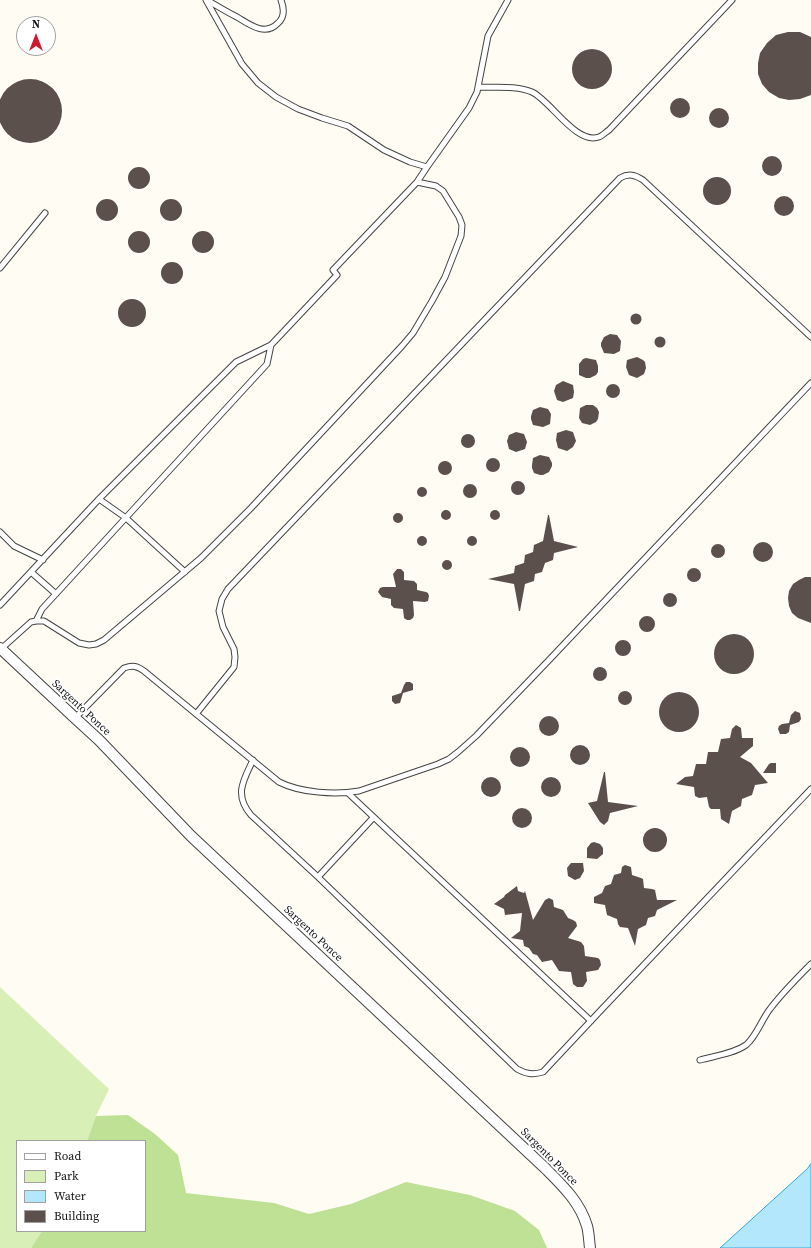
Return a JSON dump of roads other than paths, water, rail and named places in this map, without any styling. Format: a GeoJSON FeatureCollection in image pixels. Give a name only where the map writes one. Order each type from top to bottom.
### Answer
{"type":"FeatureCollection","features":[{"type":"Feature","properties":{"kind":"street","name":"Sargento Ponce"},"geometry":{"type":"LineString","coordinates":[[0,648],[99,740],[192,836],[569,1192],[587,1226],[590,1248]]}},
{"type":"Feature","properties":{"kind":"lane"},"geometry":{"type":"LineString","coordinates":[[281,0],[283,15],[279,23],[271,28],[261,29],[251,26],[206,0],[242,64],[258,83],[276,97],[298,109],[348,126],[384,150],[410,162],[427,167]]}},
{"type":"Feature","properties":{"kind":"lane"},"geometry":{"type":"LineString","coordinates":[[0,605],[99,499],[236,362],[271,345],[337,275],[333,270],[417,182],[469,108],[478,87],[488,36],[508,0]]}},
{"type":"Feature","properties":{"kind":"lane"},"geometry":{"type":"LineString","coordinates":[[478,87],[521,88],[534,93],[580,134],[589,138],[599,137],[609,130],[732,0]]}},
{"type":"Feature","properties":{"kind":"lane"},"geometry":{"type":"LineString","coordinates":[[196,714],[234,667],[236,657],[234,649],[223,627],[219,611],[222,599],[228,589],[620,178],[625,175],[635,175],[643,180],[811,337]]}},
{"type":"Feature","properties":{"kind":"lane"},"geometry":{"type":"LineString","coordinates":[[0,648],[31,622],[36,621],[44,621],[79,642],[89,645],[96,644],[104,640],[201,558],[251,508],[402,346],[413,333],[445,277],[461,236],[462,225],[459,216],[443,190],[436,186],[417,182]]}},
{"type":"Feature","properties":{"kind":"lane"},"geometry":{"type":"LineString","coordinates":[[0,268],[45,213]]}},
{"type":"Feature","properties":{"kind":"lane"},"geometry":{"type":"LineString","coordinates":[[36,621],[42,609],[267,364],[271,345]]}},
{"type":"Feature","properties":{"kind":"lane"},"geometry":{"type":"LineString","coordinates":[[75,718],[124,668],[137,666],[279,782],[289,787],[303,790],[348,793],[359,791],[449,759],[476,736],[811,383]]}},
{"type":"Feature","properties":{"kind":"lane"},"geometry":{"type":"LineString","coordinates":[[99,499],[126,518],[185,572]]}},
{"type":"Feature","properties":{"kind":"lane"},"geometry":{"type":"LineString","coordinates":[[0,532],[14,546],[43,560]]}},
{"type":"Feature","properties":{"kind":"lane"},"geometry":{"type":"LineString","coordinates":[[31,572],[56,594]]}},
{"type":"Feature","properties":{"kind":"lane"},"geometry":{"type":"LineString","coordinates":[[253,760],[242,783],[241,790],[245,808],[251,815],[318,877],[517,1069],[525,1073],[535,1074],[543,1072],[811,789]]}},
{"type":"Feature","properties":{"kind":"lane"},"geometry":{"type":"LineString","coordinates":[[348,793],[591,1021]]}},
{"type":"Feature","properties":{"kind":"lane"},"geometry":{"type":"LineString","coordinates":[[318,877],[374,818]]}},
{"type":"Feature","properties":{"kind":"lane"},"geometry":{"type":"LineString","coordinates":[[700,1060],[732,1052],[746,1044],[759,1028],[767,1013],[778,998],[811,964]]}},
{"type":"Feature","properties":{"kind":"water"},"geometry":{"type":"Polygon","coordinates":[[[811,1164],[811,1248],[720,1248],[807,1169],[811,1164]]]}}]}
